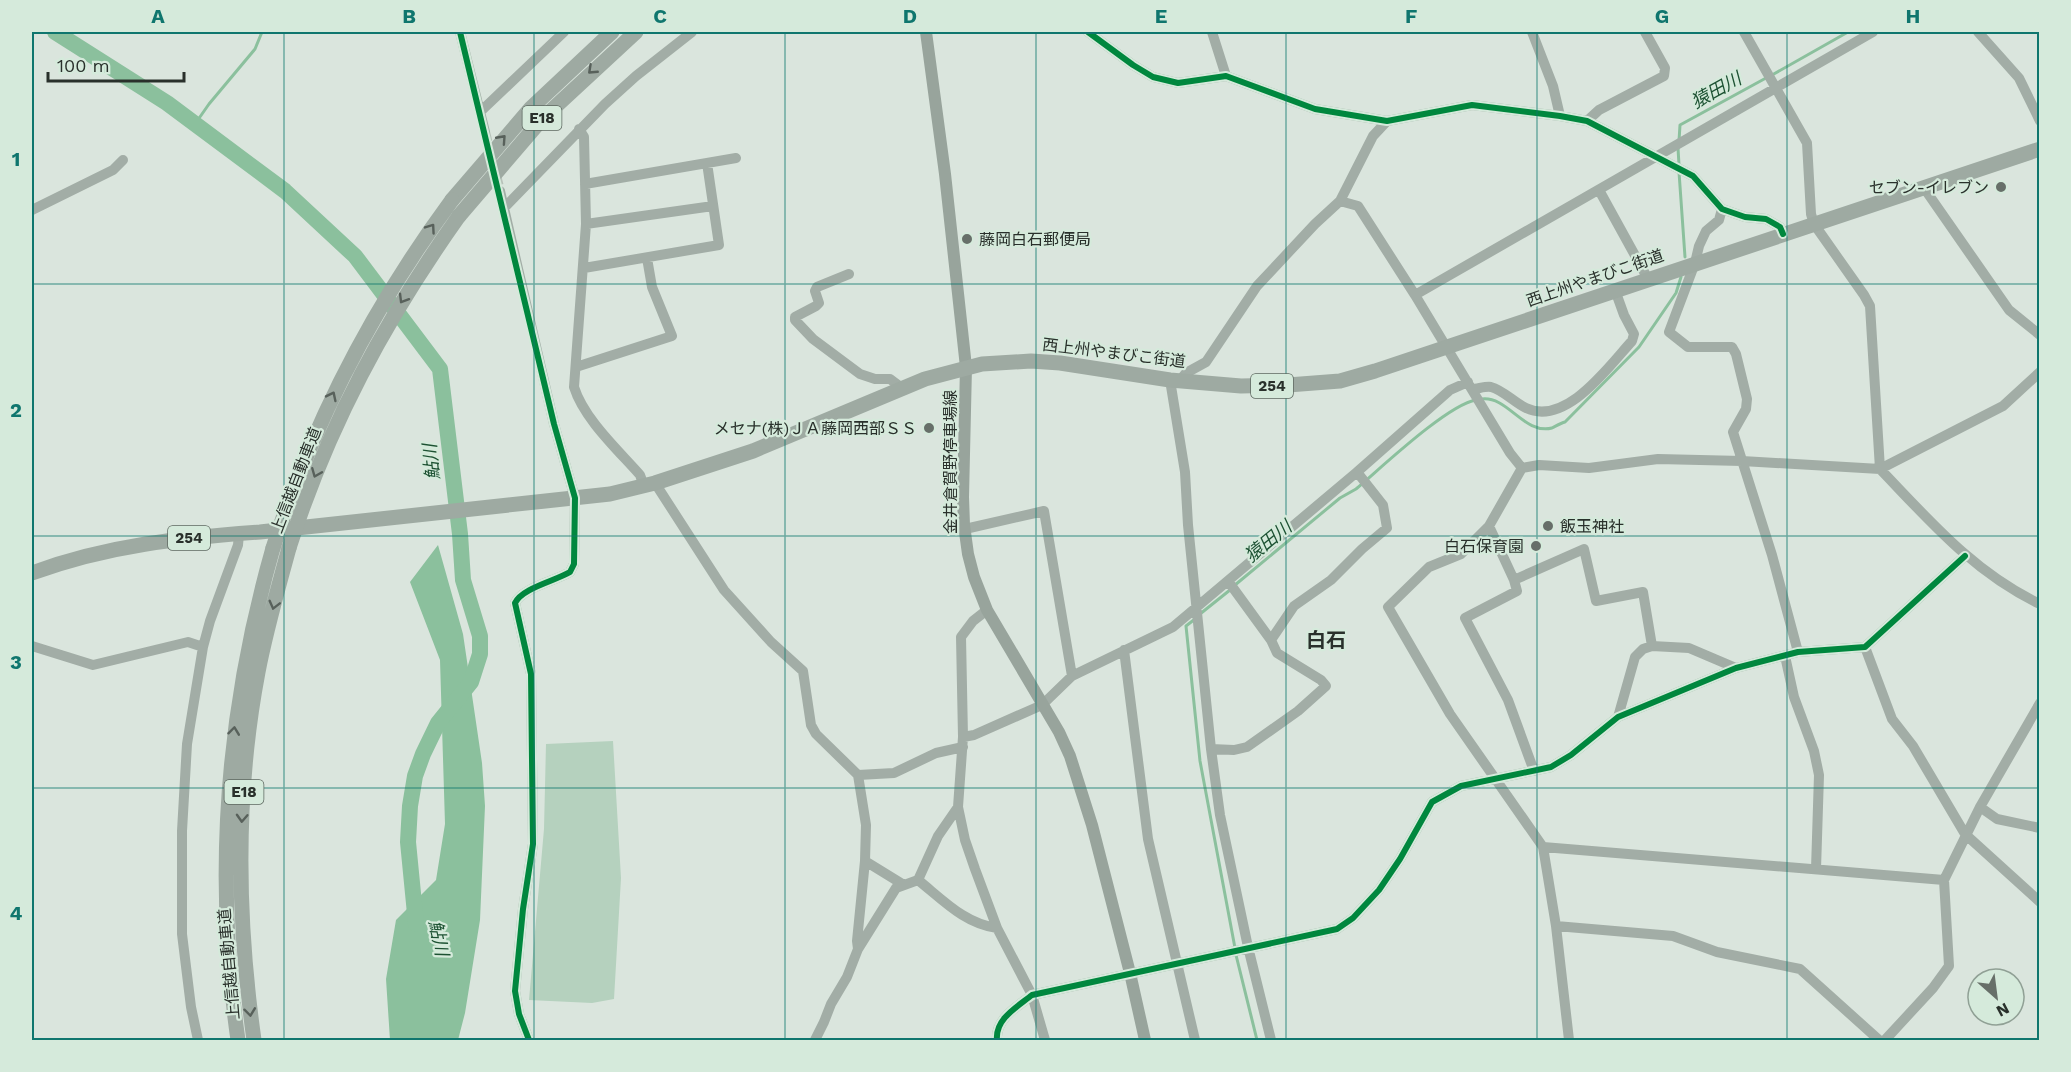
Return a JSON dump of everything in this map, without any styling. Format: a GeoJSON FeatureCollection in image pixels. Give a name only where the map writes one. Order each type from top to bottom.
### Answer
{"type":"FeatureCollection","features":[{"type":"Feature","properties":{"kind":"highway","name":"上信越自動車道"},"geometry":{"type":"LineString","coordinates":[[238,1041],[226,910],[227,813],[232,749],[251,630],[273,548],[308,448],[346,367],[397,279],[452,200],[500,141],[531,108],[612,32]]}},
{"type":"Feature","properties":{"kind":"highway","name":"上信越自動車道"},"geometry":{"type":"LineString","coordinates":[[254,1041],[242,912],[242,816],[251,717],[272,612],[289,548],[312,482],[354,386],[384,331],[414,281],[459,216],[542,118],[636,32]]}},
{"type":"Feature","properties":{"kind":"highway","name":"西上州やまびこ街道"},"geometry":{"type":"LineString","coordinates":[[32,573],[100,552],[148,542],[610,494],[753,452],[945,372],[998,362],[1041,361],[1175,380],[1241,386],[1288,386],[1340,381],[2040,149]]}},
{"type":"Feature","properties":{"kind":"main road","name":"金井倉賀野停車場線"},"geometry":{"type":"LineString","coordinates":[[926,32],[945,174],[966,367],[963,497],[965,529],[974,577],[987,610],[1059,732],[1070,756],[1092,825],[1145,1041]]}},
{"type":"Feature","properties":{"kind":"street"},"geometry":{"type":"LineString","coordinates":[[460,32],[485,132]]}},
{"type":"Feature","properties":{"kind":"street"},"geometry":{"type":"LineString","coordinates":[[480,112],[564,32]]}},
{"type":"Feature","properties":{"kind":"street"},"geometry":{"type":"LineString","coordinates":[[504,208],[579,129],[636,76],[692,32]]}},
{"type":"Feature","properties":{"kind":"street"},"geometry":{"type":"LineString","coordinates":[[1088,32],[1153,77],[1178,83],[1226,76],[1315,109],[1387,120],[1472,105],[1560,116],[1587,122],[1693,176],[1722,209],[1745,217],[1766,219],[1779,227],[1783,234]]}},
{"type":"Feature","properties":{"kind":"street"},"geometry":{"type":"LineString","coordinates":[[1212,32],[1226,76]]}},
{"type":"Feature","properties":{"kind":"street"},"geometry":{"type":"LineString","coordinates":[[1532,32],[1553,86],[1560,116]]}},
{"type":"Feature","properties":{"kind":"street"},"geometry":{"type":"LineString","coordinates":[[1587,122],[1599,110],[1664,76],[1665,68],[1645,32]]}},
{"type":"Feature","properties":{"kind":"street"},"geometry":{"type":"LineString","coordinates":[[1744,32],[1807,143],[1811,214],[1814,224],[1870,306],[1880,469],[1965,556],[2017,593],[2040,604]]}},
{"type":"Feature","properties":{"kind":"street"},"geometry":{"type":"LineString","coordinates":[[1415,294],[1873,32]]}},
{"type":"Feature","properties":{"kind":"street"},"geometry":{"type":"LineString","coordinates":[[1978,32],[2019,78],[2040,121]]}},
{"type":"Feature","properties":{"kind":"street"},"geometry":{"type":"LineString","coordinates":[[1271,1041],[1220,815],[1211,749],[1175,380],[1206,362],[1257,286],[1340,201],[1373,136],[1387,120]]}},
{"type":"Feature","properties":{"kind":"street"},"geometry":{"type":"LineString","coordinates":[[579,129],[584,137],[585,224],[584,268],[574,387],[577,397],[588,415],[650,484],[724,590],[771,642],[803,671],[811,725],[816,734],[858,775],[866,825],[866,861],[858,949]]}},
{"type":"Feature","properties":{"kind":"street"},"geometry":{"type":"LineString","coordinates":[[585,184],[736,158]]}},
{"type":"Feature","properties":{"kind":"street"},"geometry":{"type":"LineString","coordinates":[[32,210],[113,170],[123,160]]}},
{"type":"Feature","properties":{"kind":"street"},"geometry":{"type":"LineString","coordinates":[[584,268],[719,245],[707,164]]}},
{"type":"Feature","properties":{"kind":"street"},"geometry":{"type":"LineString","coordinates":[[1924,188],[2010,310],[2040,334]]}},
{"type":"Feature","properties":{"kind":"street"},"geometry":{"type":"LineString","coordinates":[[1599,190],[1648,279]]}},
{"type":"Feature","properties":{"kind":"street"},"geometry":{"type":"LineString","coordinates":[[500,191],[554,424],[575,498],[574,564],[570,572],[526,592],[518,597],[515,603],[531,674],[533,844],[523,909],[515,991],[519,1014],[529,1041]]}},
{"type":"Feature","properties":{"kind":"street"},"geometry":{"type":"LineString","coordinates":[[1340,201],[1358,206],[1415,294],[1510,453],[1522,468]]}},
{"type":"Feature","properties":{"kind":"street"},"geometry":{"type":"LineString","coordinates":[[585,224],[713,206]]}},
{"type":"Feature","properties":{"kind":"street"},"geometry":{"type":"LineString","coordinates":[[1722,209],[1719,220],[1706,231],[1699,246],[1695,264],[1669,332],[1688,347],[1732,347],[1747,399],[1746,409],[1733,432],[1772,555],[1798,652]]}},
{"type":"Feature","properties":{"kind":"street"},"geometry":{"type":"LineString","coordinates":[[576,368],[672,336],[652,287],[647,258]]}},
{"type":"Feature","properties":{"kind":"street"},"geometry":{"type":"LineString","coordinates":[[849,274],[817,287],[815,291],[819,303],[795,317],[795,320],[813,339],[860,374],[874,379],[890,379],[902,388]]}},
{"type":"Feature","properties":{"kind":"street"},"geometry":{"type":"LineString","coordinates":[[858,775],[894,773],[1042,705],[1072,676],[1173,627],[1358,474],[1450,390],[1470,386],[1490,387],[1528,409],[1545,413],[1574,402],[1603,374],[1632,340],[1634,334],[1615,290]]}},
{"type":"Feature","properties":{"kind":"street"},"geometry":{"type":"LineString","coordinates":[[1522,468],[1539,465],[1589,468],[1658,459],[1742,460],[1880,469],[2003,406],[2040,372]]}},
{"type":"Feature","properties":{"kind":"street"},"geometry":{"type":"LineString","coordinates":[[1522,468],[1489,526],[1461,554],[1429,567],[1388,607],[1450,714],[1543,847],[1556,926],[1569,1041]]}},
{"type":"Feature","properties":{"kind":"street"},"geometry":{"type":"LineString","coordinates":[[1271,640],[1294,606],[1331,580],[1387,528],[1383,505],[1358,474]]}},
{"type":"Feature","properties":{"kind":"street"},"geometry":{"type":"LineString","coordinates":[[965,529],[1044,511],[1072,676]]}},
{"type":"Feature","properties":{"kind":"street"},"geometry":{"type":"LineString","coordinates":[[1489,526],[1517,591],[1465,618],[1508,700],[1534,771]]}},
{"type":"Feature","properties":{"kind":"street"},"geometry":{"type":"LineString","coordinates":[[198,1041],[182,934],[182,831],[187,744],[203,647],[210,621],[238,545],[239,534]]}},
{"type":"Feature","properties":{"kind":"street"},"geometry":{"type":"LineString","coordinates":[[1514,580],[1584,549],[1596,601],[1643,592],[1652,646]]}},
{"type":"Feature","properties":{"kind":"street"},"geometry":{"type":"LineString","coordinates":[[997,1041],[997,1029],[1001,1021],[1032,995],[1337,929],[1353,918],[1379,890],[1400,859],[1432,802],[1461,786],[1551,767],[1571,755],[1618,717],[1736,668],[1798,652],[1865,647],[1965,556]]}},
{"type":"Feature","properties":{"kind":"street"},"geometry":{"type":"LineString","coordinates":[[1211,749],[1234,750],[1247,747],[1298,711],[1326,686],[1321,680],[1277,653],[1271,640],[1229,583]]}},
{"type":"Feature","properties":{"kind":"street"},"geometry":{"type":"LineString","coordinates":[[987,610],[973,621],[961,637],[963,742],[958,807],[965,840],[997,928],[1032,995],[1045,1041]]}},
{"type":"Feature","properties":{"kind":"street"},"geometry":{"type":"LineString","coordinates":[[32,646],[93,665],[188,642],[203,647]]}},
{"type":"Feature","properties":{"kind":"street"},"geometry":{"type":"LineString","coordinates":[[1618,717],[1635,657],[1643,649],[1652,646],[1689,648],[1736,668]]}},
{"type":"Feature","properties":{"kind":"street"},"geometry":{"type":"LineString","coordinates":[[1865,647],[1892,719],[1913,746],[1965,834],[2040,902]]}},
{"type":"Feature","properties":{"kind":"street"},"geometry":{"type":"LineString","coordinates":[[1124,650],[1148,839],[1195,1041]]}},
{"type":"Feature","properties":{"kind":"street"},"geometry":{"type":"LineString","coordinates":[[1785,656],[1794,698],[1814,751],[1819,775],[1816,869]]}},
{"type":"Feature","properties":{"kind":"street"},"geometry":{"type":"LineString","coordinates":[[1885,1041],[1933,988],[1949,966],[1944,880],[1965,834],[2040,703]]}},
{"type":"Feature","properties":{"kind":"street"},"geometry":{"type":"LineString","coordinates":[[815,1041],[858,949],[896,888],[918,880],[938,836],[958,807]]}},
{"type":"Feature","properties":{"kind":"street"},"geometry":{"type":"LineString","coordinates":[[1980,807],[1997,819],[2040,828]]}},
{"type":"Feature","properties":{"kind":"street"},"geometry":{"type":"LineString","coordinates":[[1543,847],[1944,880]]}},
{"type":"Feature","properties":{"kind":"street"},"geometry":{"type":"LineString","coordinates":[[866,861],[904,885]]}},
{"type":"Feature","properties":{"kind":"street"},"geometry":{"type":"LineString","coordinates":[[918,880],[965,917],[981,926],[997,928]]}},
{"type":"Feature","properties":{"kind":"street"},"geometry":{"type":"LineString","coordinates":[[1556,926],[1674,936],[1717,952],[1800,969],[1879,1041]]}},
{"type":"Feature","properties":{"kind":"shaded area"},"geometry":{"type":"Polygon","coordinates":[[[613,741],[621,878],[614,999],[592,1003],[529,1000],[544,829],[546,744],[613,741]]]}},
{"type":"Feature","properties":{"kind":"water"},"geometry":{"type":"Polygon","coordinates":[[[438,545],[463,634],[482,763],[485,806],[480,920],[465,1013],[458,1040],[390,1040],[386,979],[396,920],[436,880],[445,824],[440,660],[410,582],[438,545]]]}},
{"type":"Feature","properties":{"kind":"waterway","name":"鮎川"},"geometry":{"type":"LineString","coordinates":[[55,32],[167,103],[285,191],[355,256],[440,369],[460,534],[463,580],[480,636],[480,654],[471,682],[438,723],[415,776],[410,806],[408,842],[416,924]]}},
{"type":"Feature","properties":{"kind":"waterway"},"geometry":{"type":"LineString","coordinates":[[195,124],[255,49],[262,32]]}},
{"type":"Feature","properties":{"kind":"waterway","name":"猿田川"},"geometry":{"type":"LineString","coordinates":[[1772,75],[1848,32]]}},
{"type":"Feature","properties":{"kind":"waterway","name":"猿田川"},"geometry":{"type":"LineString","coordinates":[[1679,141],[1680,125],[1766,78]]}},
{"type":"Feature","properties":{"kind":"waterway","name":"猿田川"},"geometry":{"type":"LineString","coordinates":[[1678,148],[1679,165]]}},
{"type":"Feature","properties":{"kind":"waterway","name":"猿田川"},"geometry":{"type":"LineString","coordinates":[[1679,172],[1685,257]]}},
{"type":"Feature","properties":{"kind":"waterway","name":"猿田川"},"geometry":{"type":"LineString","coordinates":[[1482,399],[1500,403],[1524,421],[1542,429],[1552,428],[1565,422],[1639,347],[1676,293],[1681,277]]}},
{"type":"Feature","properties":{"kind":"waterway","name":"猿田川"},"geometry":{"type":"LineString","coordinates":[[1235,585],[1432,425],[1464,404],[1476,400]]}},
{"type":"Feature","properties":{"kind":"waterway","name":"猿田川"},"geometry":{"type":"LineString","coordinates":[[1200,614],[1230,590]]}},
{"type":"Feature","properties":{"kind":"waterway","name":"猿田川"},"geometry":{"type":"LineString","coordinates":[[1195,619],[1186,626],[1200,761],[1235,948]]}},
{"type":"Feature","properties":{"kind":"waterway","name":"猿田川"},"geometry":{"type":"LineString","coordinates":[[1236,955],[1257,1040]]}},
{"type":"Feature","properties":{"kind":"tunnel"},"geometry":{"type":"LineString","coordinates":[[485,132],[500,191]]}},
{"type":"Feature","properties":{"kind":"cycle path"},"geometry":{"type":"LineString","coordinates":[[460,32],[554,424],[575,498],[574,564],[570,572],[524,593],[515,603],[531,674],[533,844],[523,909],[515,991],[519,1014],[529,1040]]}},
{"type":"Feature","properties":{"kind":"cycle path"},"geometry":{"type":"LineString","coordinates":[[1088,32],[1153,77],[1178,83],[1226,76],[1315,109],[1387,121],[1472,105],[1587,121],[1693,176],[1722,209],[1745,217],[1766,219],[1780,227],[1783,234]]}},
{"type":"Feature","properties":{"kind":"cycle path"},"geometry":{"type":"LineString","coordinates":[[997,1040],[997,1033],[1003,1020],[1032,995],[1337,929],[1353,918],[1379,890],[1400,859],[1432,802],[1461,786],[1551,767],[1571,755],[1618,717],[1736,668],[1798,652],[1865,647],[1965,556]]}},
{"type":"Feature","properties":{"kind":"place","name":"セブン-イレブン"},"geometry":{"type":"Point","coordinates":[2001,187]}},
{"type":"Feature","properties":{"kind":"place","name":"藤岡白石郵便局"},"geometry":{"type":"Point","coordinates":[967,239]}},
{"type":"Feature","properties":{"kind":"place","name":"メセナ(株)ＪＡ藤岡西部ＳＳ"},"geometry":{"type":"Point","coordinates":[929,428]}},
{"type":"Feature","properties":{"kind":"place","name":"飯玉神社"},"geometry":{"type":"Point","coordinates":[1548,526]}},
{"type":"Feature","properties":{"kind":"place","name":"白石保育園"},"geometry":{"type":"Point","coordinates":[1536,546]}},
{"type":"Feature","properties":{"kind":"district","name":"白石"},"geometry":{"type":"Point","coordinates":[1326,640]}}]}
